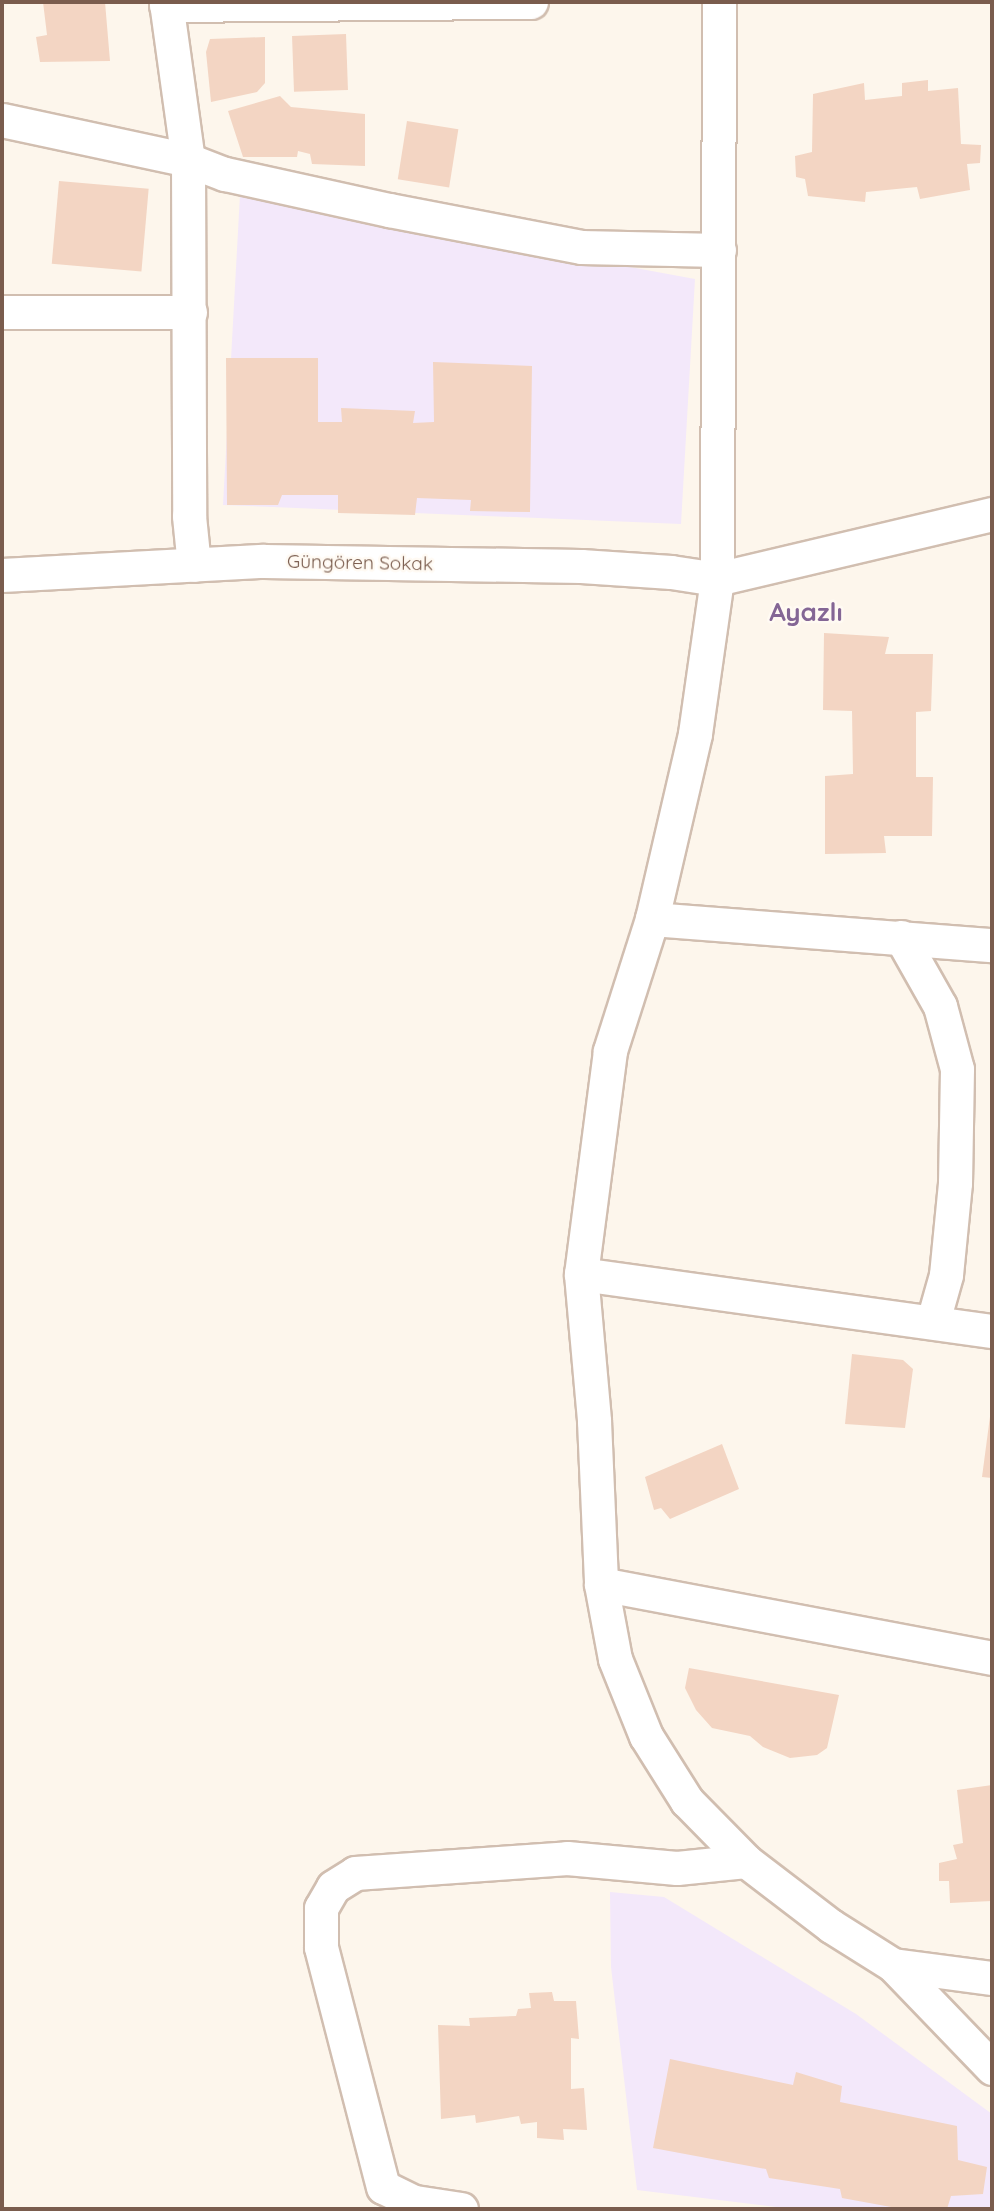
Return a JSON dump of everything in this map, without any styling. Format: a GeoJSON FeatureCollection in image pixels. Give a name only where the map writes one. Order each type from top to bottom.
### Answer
{"type":"FeatureCollection","features":[{"type":"Feature","properties":{"kind":"street"},"geometry":{"type":"LineString","coordinates":[[194,565],[189,516],[188,160],[166,3],[531,2]]}},
{"type":"Feature","properties":{"kind":"street"},"geometry":{"type":"LineString","coordinates":[[719,2],[718,579],[695,734],[652,919],[610,1051],[581,1274],[594,1421],[601,1584],[615,1659],[646,1736],[687,1801],[746,1861],[831,1926],[893,1965],[992,2067]]}},
{"type":"Feature","properties":{"kind":"street"},"geometry":{"type":"LineString","coordinates":[[2,120],[188,160],[252,180],[581,247],[719,250]]}},
{"type":"Feature","properties":{"kind":"street"},"geometry":{"type":"LineString","coordinates":[[2,312],[190,312]]}},
{"type":"Feature","properties":{"kind":"street"},"geometry":{"type":"LineString","coordinates":[[718,579],[992,514]]}},
{"type":"Feature","properties":{"kind":"street","name":"Güngören Sokak"},"geometry":{"type":"LineString","coordinates":[[2,575],[264,561],[582,566],[670,572],[718,579]]}},
{"type":"Feature","properties":{"kind":"street"},"geometry":{"type":"LineString","coordinates":[[652,919],[992,945]]}},
{"type":"Feature","properties":{"kind":"street"},"geometry":{"type":"LineString","coordinates":[[901,937],[940,1006],[957,1069],[955,1183],[946,1275],[933,1321]]}},
{"type":"Feature","properties":{"kind":"street"},"geometry":{"type":"LineString","coordinates":[[581,1274],[992,1331]]}},
{"type":"Feature","properties":{"kind":"street"},"geometry":{"type":"LineString","coordinates":[[601,1584],[992,1658]]}},
{"type":"Feature","properties":{"kind":"street"},"geometry":{"type":"LineString","coordinates":[[461,2209],[414,2202],[383,2187],[321,1947],[321,1908],[332,1887],[355,1873],[567,1858],[677,1868],[746,1861]]}},
{"type":"Feature","properties":{"kind":"street"},"geometry":{"type":"LineString","coordinates":[[893,1965],[992,1978]]}},
{"type":"Feature","properties":{"kind":"shaded area"},"geometry":{"type":"Polygon","coordinates":[[[240,195],[695,279],[681,524],[223,505],[240,195]]]}},
{"type":"Feature","properties":{"kind":"shaded area"},"geometry":{"type":"Polygon","coordinates":[[[610,1892],[664,1897],[856,2014],[992,2114],[992,2209],[793,2209],[637,2190],[611,1967],[610,1892]]]}},
{"type":"Feature","properties":{"kind":"building"},"geometry":{"type":"Polygon","coordinates":[[[43,2],[105,2],[110,61],[40,62],[36,37],[47,35],[43,2]]]}},
{"type":"Feature","properties":{"kind":"building"},"geometry":{"type":"Polygon","coordinates":[[[346,34],[348,90],[294,92],[292,36],[346,34]]]}},
{"type":"Feature","properties":{"kind":"building"},"geometry":{"type":"Polygon","coordinates":[[[265,37],[265,83],[257,92],[211,102],[206,52],[210,39],[265,37]]]}},
{"type":"Feature","properties":{"kind":"building"},"geometry":{"type":"Polygon","coordinates":[[[928,80],[928,91],[958,88],[961,144],[981,145],[980,163],[967,164],[970,190],[920,199],[917,187],[866,192],[865,202],[808,196],[805,179],[796,177],[795,156],[812,152],[813,94],[864,83],[865,100],[902,96],[902,83],[928,80]]]}},
{"type":"Feature","properties":{"kind":"building"},"geometry":{"type":"Polygon","coordinates":[[[280,96],[291,107],[365,114],[365,166],[312,164],[310,154],[298,151],[297,157],[243,157],[228,111],[280,96]]]}},
{"type":"Feature","properties":{"kind":"building"},"geometry":{"type":"Polygon","coordinates":[[[407,121],[458,129],[449,187],[398,179],[407,121]]]}},
{"type":"Feature","properties":{"kind":"building"},"geometry":{"type":"Polygon","coordinates":[[[59,181],[149,189],[141,272],[52,264],[59,181]]]}},
{"type":"Feature","properties":{"kind":"building"},"geometry":{"type":"Polygon","coordinates":[[[226,358],[318,358],[318,422],[342,422],[341,408],[415,411],[413,423],[434,422],[433,362],[532,366],[530,512],[470,511],[471,500],[417,498],[415,515],[338,513],[338,495],[282,495],[278,505],[227,505],[226,358]]]}},
{"type":"Feature","properties":{"kind":"building"},"geometry":{"type":"Polygon","coordinates":[[[824,633],[889,637],[885,654],[933,654],[931,711],[916,712],[916,777],[933,777],[932,836],[884,836],[886,853],[825,854],[825,776],[853,774],[852,711],[823,710],[824,633]]]}},
{"type":"Feature","properties":{"kind":"building"},"geometry":{"type":"Polygon","coordinates":[[[852,1354],[903,1360],[913,1369],[905,1428],[845,1424],[852,1354]]]}},
{"type":"Feature","properties":{"kind":"building"},"geometry":{"type":"Polygon","coordinates":[[[992,1409],[992,1478],[982,1477],[992,1409]]]}},
{"type":"Feature","properties":{"kind":"building"},"geometry":{"type":"Polygon","coordinates":[[[722,1444],[739,1489],[670,1519],[661,1508],[654,1510],[645,1477],[722,1444]]]}},
{"type":"Feature","properties":{"kind":"building"},"geometry":{"type":"Polygon","coordinates":[[[689,1668],[839,1695],[827,1748],[817,1755],[790,1758],[763,1747],[750,1736],[712,1728],[696,1710],[685,1688],[689,1668]]]}},
{"type":"Feature","properties":{"kind":"building"},"geometry":{"type":"Polygon","coordinates":[[[992,1785],[992,1901],[950,1903],[949,1881],[939,1881],[939,1863],[957,1859],[953,1845],[963,1843],[957,1790],[992,1785]]]}},
{"type":"Feature","properties":{"kind":"building"},"geometry":{"type":"Polygon","coordinates":[[[552,1992],[554,2001],[576,2001],[579,2039],[571,2038],[571,2089],[584,2088],[587,2130],[563,2129],[564,2140],[537,2138],[537,2122],[521,2124],[519,2116],[476,2123],[475,2115],[441,2119],[438,2025],[470,2026],[469,2018],[516,2016],[518,2009],[531,2008],[529,1993],[552,1992]]]}},
{"type":"Feature","properties":{"kind":"building"},"geometry":{"type":"Polygon","coordinates":[[[670,2059],[793,2085],[796,2072],[842,2086],[840,2102],[957,2126],[958,2160],[987,2167],[983,2194],[951,2196],[947,2209],[902,2209],[842,2198],[840,2189],[769,2178],[766,2169],[653,2148],[670,2059]]]}},
{"type":"Feature","properties":{"kind":"district","name":"Ayazlı"},"geometry":{"type":"Point","coordinates":[806,612]}}]}
